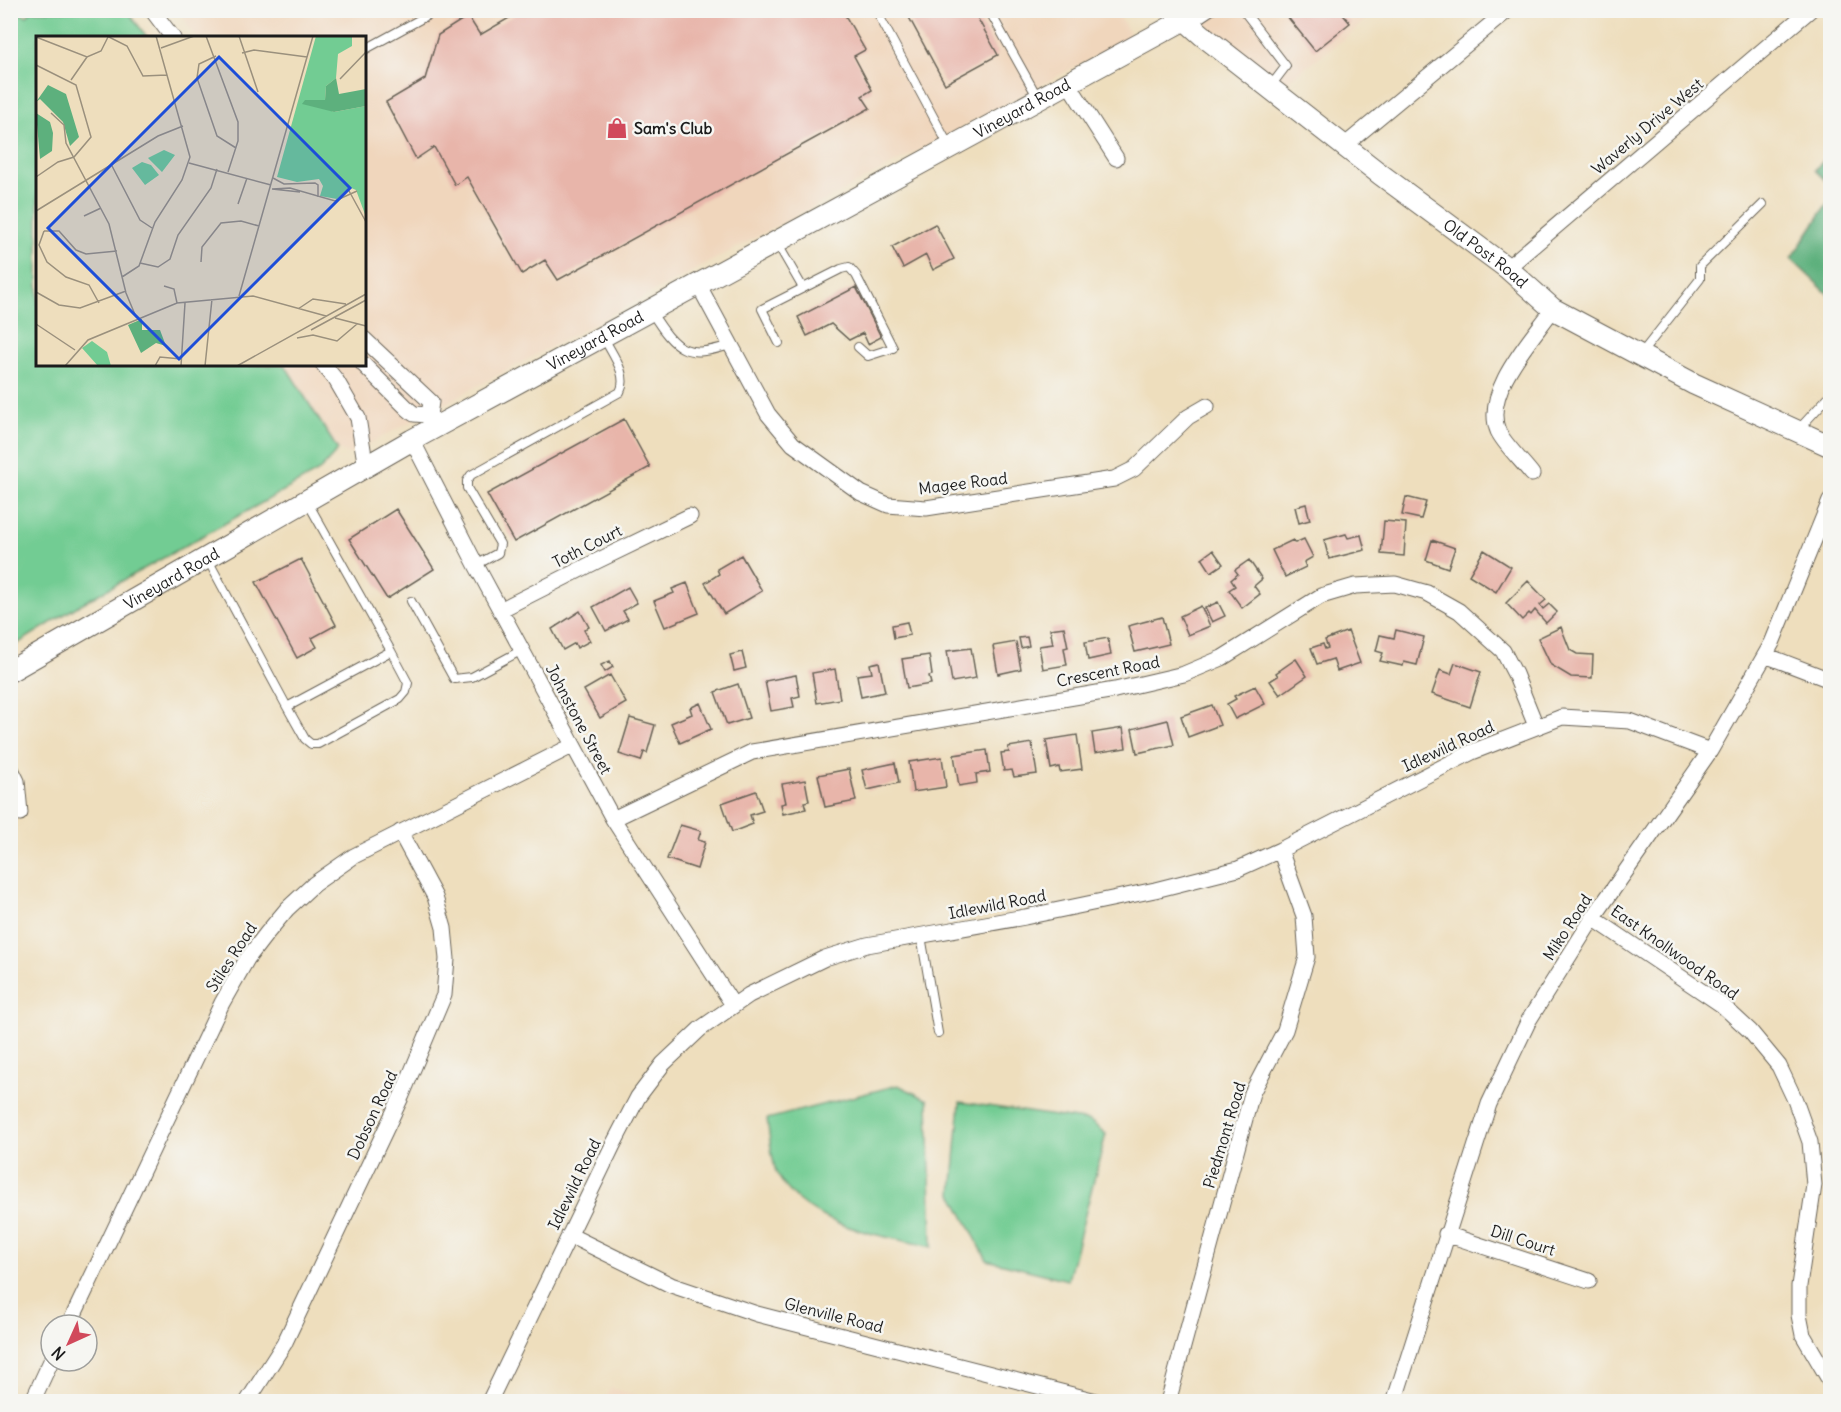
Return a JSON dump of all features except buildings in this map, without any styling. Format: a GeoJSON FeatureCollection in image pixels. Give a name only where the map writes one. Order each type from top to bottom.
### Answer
{"type":"FeatureCollection","features":[{"type":"Feature","properties":{"kind":"street"},"geometry":{"type":"LineString","coordinates":[[152,10],[172,36]]}},
{"type":"Feature","properties":{"kind":"street"},"geometry":{"type":"LineString","coordinates":[[1344,146],[1508,10]]}},
{"type":"Feature","properties":{"kind":"street","name":"Waverly Drive West"},"geometry":{"type":"LineString","coordinates":[[1508,268],[1810,10]]}},
{"type":"Feature","properties":{"kind":"street","name":"Vineyard Road"},"geometry":{"type":"LineString","coordinates":[[10,670],[366,468],[412,440],[434,420],[603,336],[1183,18]]}},
{"type":"Feature","properties":{"kind":"street","name":"Old Post Road"},"geometry":{"type":"LineString","coordinates":[[1183,18],[1344,146],[1508,268],[1553,309],[1695,384],[1830,446]]}},
{"type":"Feature","properties":{"kind":"street"},"geometry":{"type":"LineString","coordinates":[[1068,83],[1116,158]]}},
{"type":"Feature","properties":{"kind":"street","name":"Magee Road"},"geometry":{"type":"LineString","coordinates":[[698,285],[768,414],[794,444],[861,494],[888,505],[926,508],[1114,479],[1134,469],[1188,417],[1207,406]]}},
{"type":"Feature","properties":{"kind":"street"},"geometry":{"type":"LineString","coordinates":[[1532,474],[1499,433],[1495,419],[1496,406],[1502,386],[1512,366],[1553,309]]}},
{"type":"Feature","properties":{"kind":"street"},"geometry":{"type":"LineString","coordinates":[[365,366],[414,414],[434,420],[431,402],[366,341]]}},
{"type":"Feature","properties":{"kind":"street"},"geometry":{"type":"LineString","coordinates":[[325,366],[336,380],[358,418],[366,468]]}},
{"type":"Feature","properties":{"kind":"street","name":"Johnstone Street"},"geometry":{"type":"LineString","coordinates":[[412,440],[476,565],[613,819],[733,1005]]}},
{"type":"Feature","properties":{"kind":"street","name":"Miko Road"},"geometry":{"type":"LineString","coordinates":[[1394,1401],[1489,1104],[1529,1020],[1593,918],[1710,751],[1772,643],[1830,501]]}},
{"type":"Feature","properties":{"kind":"street","name":"Toth Court"},"geometry":{"type":"LineString","coordinates":[[500,610],[690,516]]}},
{"type":"Feature","properties":{"kind":"street","name":"Crescent Road"},"geometry":{"type":"LineString","coordinates":[[613,819],[752,752],[1115,690],[1185,674],[1222,658],[1321,596],[1355,586],[1395,584],[1427,593],[1459,611],[1503,651],[1536,726]]}},
{"type":"Feature","properties":{"kind":"street"},"geometry":{"type":"LineString","coordinates":[[1765,655],[1830,680]]}},
{"type":"Feature","properties":{"kind":"street","name":"Idlewild Road"},"geometry":{"type":"LineString","coordinates":[[489,1401],[638,1097],[663,1064],[700,1029],[733,1005],[825,958],[867,945],[1155,890],[1238,869],[1472,752],[1562,717],[1630,721],[1710,751]]}},
{"type":"Feature","properties":{"kind":"street","name":"Stiles Road"},"geometry":{"type":"LineString","coordinates":[[75,1313],[222,1003],[247,959],[287,909],[314,884],[354,856],[572,746]]}},
{"type":"Feature","properties":{"kind":"street"},"geometry":{"type":"LineString","coordinates":[[10,767],[17,782],[20,813]]}},
{"type":"Feature","properties":{"kind":"street","name":"Dobson Road"},"geometry":{"type":"LineString","coordinates":[[247,1401],[284,1344],[402,1095],[444,995],[447,959],[444,928],[435,897],[400,832]]}},
{"type":"Feature","properties":{"kind":"street","name":"Piedmont Road"},"geometry":{"type":"LineString","coordinates":[[1168,1401],[1252,1093],[1285,1030],[1307,957],[1304,916],[1280,850]]}},
{"type":"Feature","properties":{"kind":"street","name":"East Knollwood Road"},"geometry":{"type":"LineString","coordinates":[[1593,918],[1722,1005],[1750,1031],[1779,1066],[1795,1100],[1810,1142],[1814,1185],[1799,1286],[1799,1315],[1803,1335],[1830,1381]]}},
{"type":"Feature","properties":{"kind":"street","name":"Glenville Road"},"geometry":{"type":"LineString","coordinates":[[569,1234],[671,1285],[757,1314],[1100,1401]]}},
{"type":"Feature","properties":{"kind":"street","name":"Dill Court"},"geometry":{"type":"LineString","coordinates":[[1446,1234],[1589,1281]]}},
{"type":"Feature","properties":{"kind":"street"},"geometry":{"type":"LineString","coordinates":[[32,1401],[45,1373]]}},
{"type":"Feature","properties":{"kind":"lane"},"geometry":{"type":"LineString","coordinates":[[366,49],[437,10]]}},
{"type":"Feature","properties":{"kind":"lane"},"geometry":{"type":"LineString","coordinates":[[876,10],[949,148]]}},
{"type":"Feature","properties":{"kind":"lane"},"geometry":{"type":"LineString","coordinates":[[989,10],[1039,99]]}},
{"type":"Feature","properties":{"kind":"lane"},"geometry":{"type":"LineString","coordinates":[[1183,18],[1212,10]]}},
{"type":"Feature","properties":{"kind":"lane"},"geometry":{"type":"LineString","coordinates":[[1243,10],[1286,66],[1269,88]]}},
{"type":"Feature","properties":{"kind":"lane"},"geometry":{"type":"LineString","coordinates":[[1641,354],[1700,279],[1700,266],[1763,204]]}},
{"type":"Feature","properties":{"kind":"lane"},"geometry":{"type":"LineString","coordinates":[[777,242],[803,288]]}},
{"type":"Feature","properties":{"kind":"lane"},"geometry":{"type":"LineString","coordinates":[[779,344],[762,309],[849,267],[856,275],[893,348],[868,356],[858,347]]}},
{"type":"Feature","properties":{"kind":"lane"},"geometry":{"type":"LineString","coordinates":[[651,310],[665,334],[684,351],[706,352],[730,345]]}},
{"type":"Feature","properties":{"kind":"lane"},"geometry":{"type":"LineString","coordinates":[[476,565],[498,553],[500,544],[467,488],[466,481],[471,475],[620,392],[623,377],[603,336]]}},
{"type":"Feature","properties":{"kind":"lane"},"geometry":{"type":"LineString","coordinates":[[1797,431],[1830,395]]}},
{"type":"Feature","properties":{"kind":"lane"},"geometry":{"type":"LineString","coordinates":[[207,558],[287,707],[305,739],[311,744],[318,744],[400,699],[406,692],[408,683],[307,501]]}},
{"type":"Feature","properties":{"kind":"lane"},"geometry":{"type":"LineString","coordinates":[[411,601],[454,679],[471,677],[522,650]]}},
{"type":"Feature","properties":{"kind":"lane"},"geometry":{"type":"LineString","coordinates":[[287,707],[391,651]]}},
{"type":"Feature","properties":{"kind":"lane"},"geometry":{"type":"LineString","coordinates":[[921,936],[938,1033]]}},
{"type":"Feature","properties":{"kind":"shaded area"},"geometry":{"type":"Polygon","coordinates":[[[1117,10],[1131,37],[350,454],[338,450],[286,366],[366,366],[366,36],[194,36],[179,11],[1117,10]]]}},
{"type":"Feature","properties":{"kind":"shaded area"},"geometry":{"type":"Polygon","coordinates":[[[1189,11],[1376,11],[1350,34],[1280,87],[1189,11]]]}},
{"type":"Feature","properties":{"kind":"shaded area"},"geometry":{"type":"Polygon","coordinates":[[[611,1388],[658,1401],[604,1401],[611,1388]]]}},
{"type":"Feature","properties":{"kind":"green space"},"geometry":{"type":"Polygon","coordinates":[[[11,10],[27,16],[31,11],[125,11],[146,36],[36,36],[36,366],[286,366],[338,450],[319,471],[81,604],[11,648],[11,10]]]}},
{"type":"Feature","properties":{"kind":"green space"},"geometry":{"type":"Polygon","coordinates":[[[1830,154],[1830,185],[1815,170],[1830,154]]]}},
{"type":"Feature","properties":{"kind":"green space"},"geometry":{"type":"Polygon","coordinates":[[[1830,200],[1830,296],[1791,259],[1830,200]]]}},
{"type":"Feature","properties":{"kind":"green space"},"geometry":{"type":"Polygon","coordinates":[[[898,1085],[928,1100],[932,1247],[867,1232],[825,1217],[806,1206],[790,1192],[777,1174],[774,1163],[767,1119],[898,1085]]]}},
{"type":"Feature","properties":{"kind":"green space"},"geometry":{"type":"Polygon","coordinates":[[[960,1102],[1090,1121],[1106,1134],[1068,1280],[987,1260],[952,1194],[960,1102]]]}},
{"type":"Feature","properties":{"kind":"place","name":"Sam's Club"},"geometry":{"type":"Point","coordinates":[617,128]}}]}
